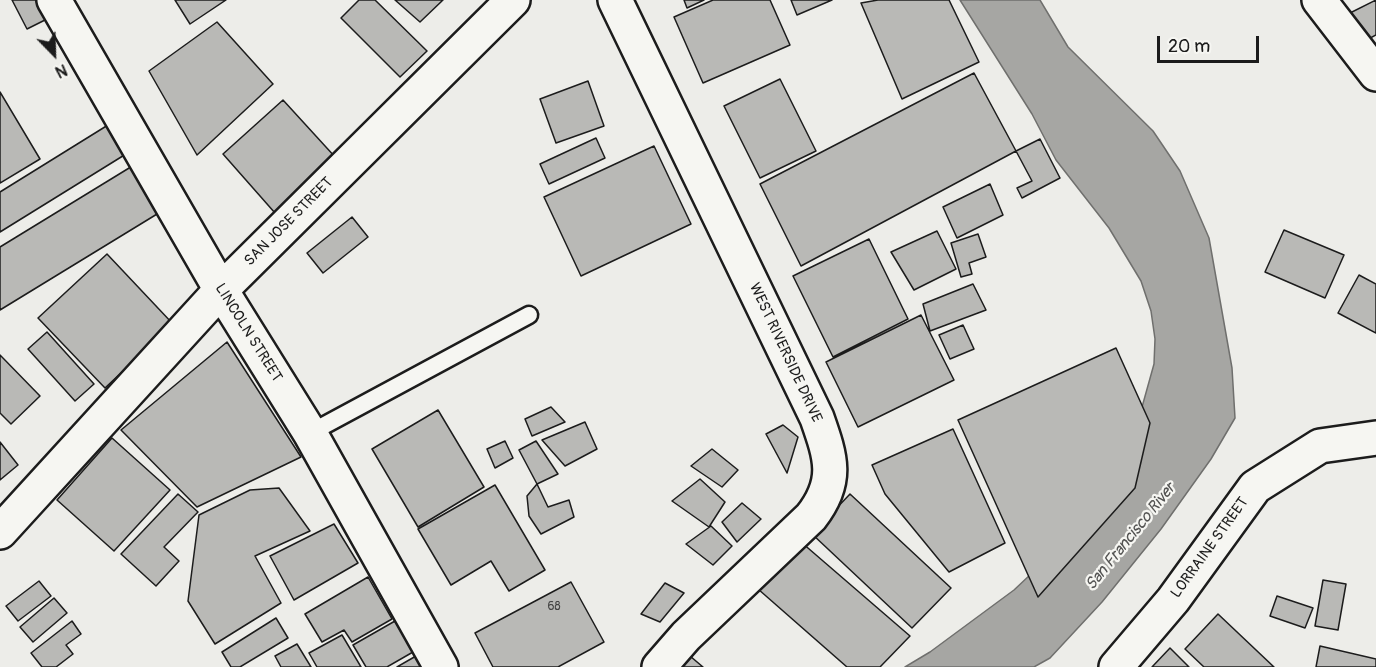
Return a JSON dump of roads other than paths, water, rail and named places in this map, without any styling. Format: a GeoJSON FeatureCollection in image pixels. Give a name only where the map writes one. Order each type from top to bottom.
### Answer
{"type":"FeatureCollection","features":[{"type":"Feature","properties":{"kind":"street","name":"LINCOLN STREET"},"geometry":{"type":"LineString","coordinates":[[54,0],[221,290],[310,433],[441,667]]}},
{"type":"Feature","properties":{"kind":"street","name":"SAN JOSE STREET"},"geometry":{"type":"LineString","coordinates":[[0,532],[221,290],[513,0]]}},
{"type":"Feature","properties":{"kind":"street","name":"WEST RIVERSIDE DRIVE"},"geometry":{"type":"LineString","coordinates":[[615,0],[817,418],[827,446],[831,473],[824,500],[812,518],[686,636],[659,667]]}},
{"type":"Feature","properties":{"kind":"street"},"geometry":{"type":"LineString","coordinates":[[1319,0],[1376,74]]}},
{"type":"Feature","properties":{"kind":"street","name":"LORRAINE STREET"},"geometry":{"type":"LineString","coordinates":[[1116,667],[1173,600],[1255,487],[1320,446],[1376,438]]}},
{"type":"Feature","properties":{"kind":"lane"},"geometry":{"type":"LineString","coordinates":[[310,433],[529,315]]}},
{"type":"Feature","properties":{"kind":"water","name":"San Francisco River"},"geometry":{"type":"Polygon","coordinates":[[[960,0],[1040,0],[1068,47],[1153,131],[1180,171],[1209,238],[1232,368],[1235,418],[1211,459],[1161,529],[1102,602],[1050,658],[1034,667],[905,667],[930,652],[1014,590],[1101,508],[1132,443],[1154,364],[1155,339],[1151,311],[1141,281],[1109,228],[1056,160],[1032,114],[960,0]]]}}]}
